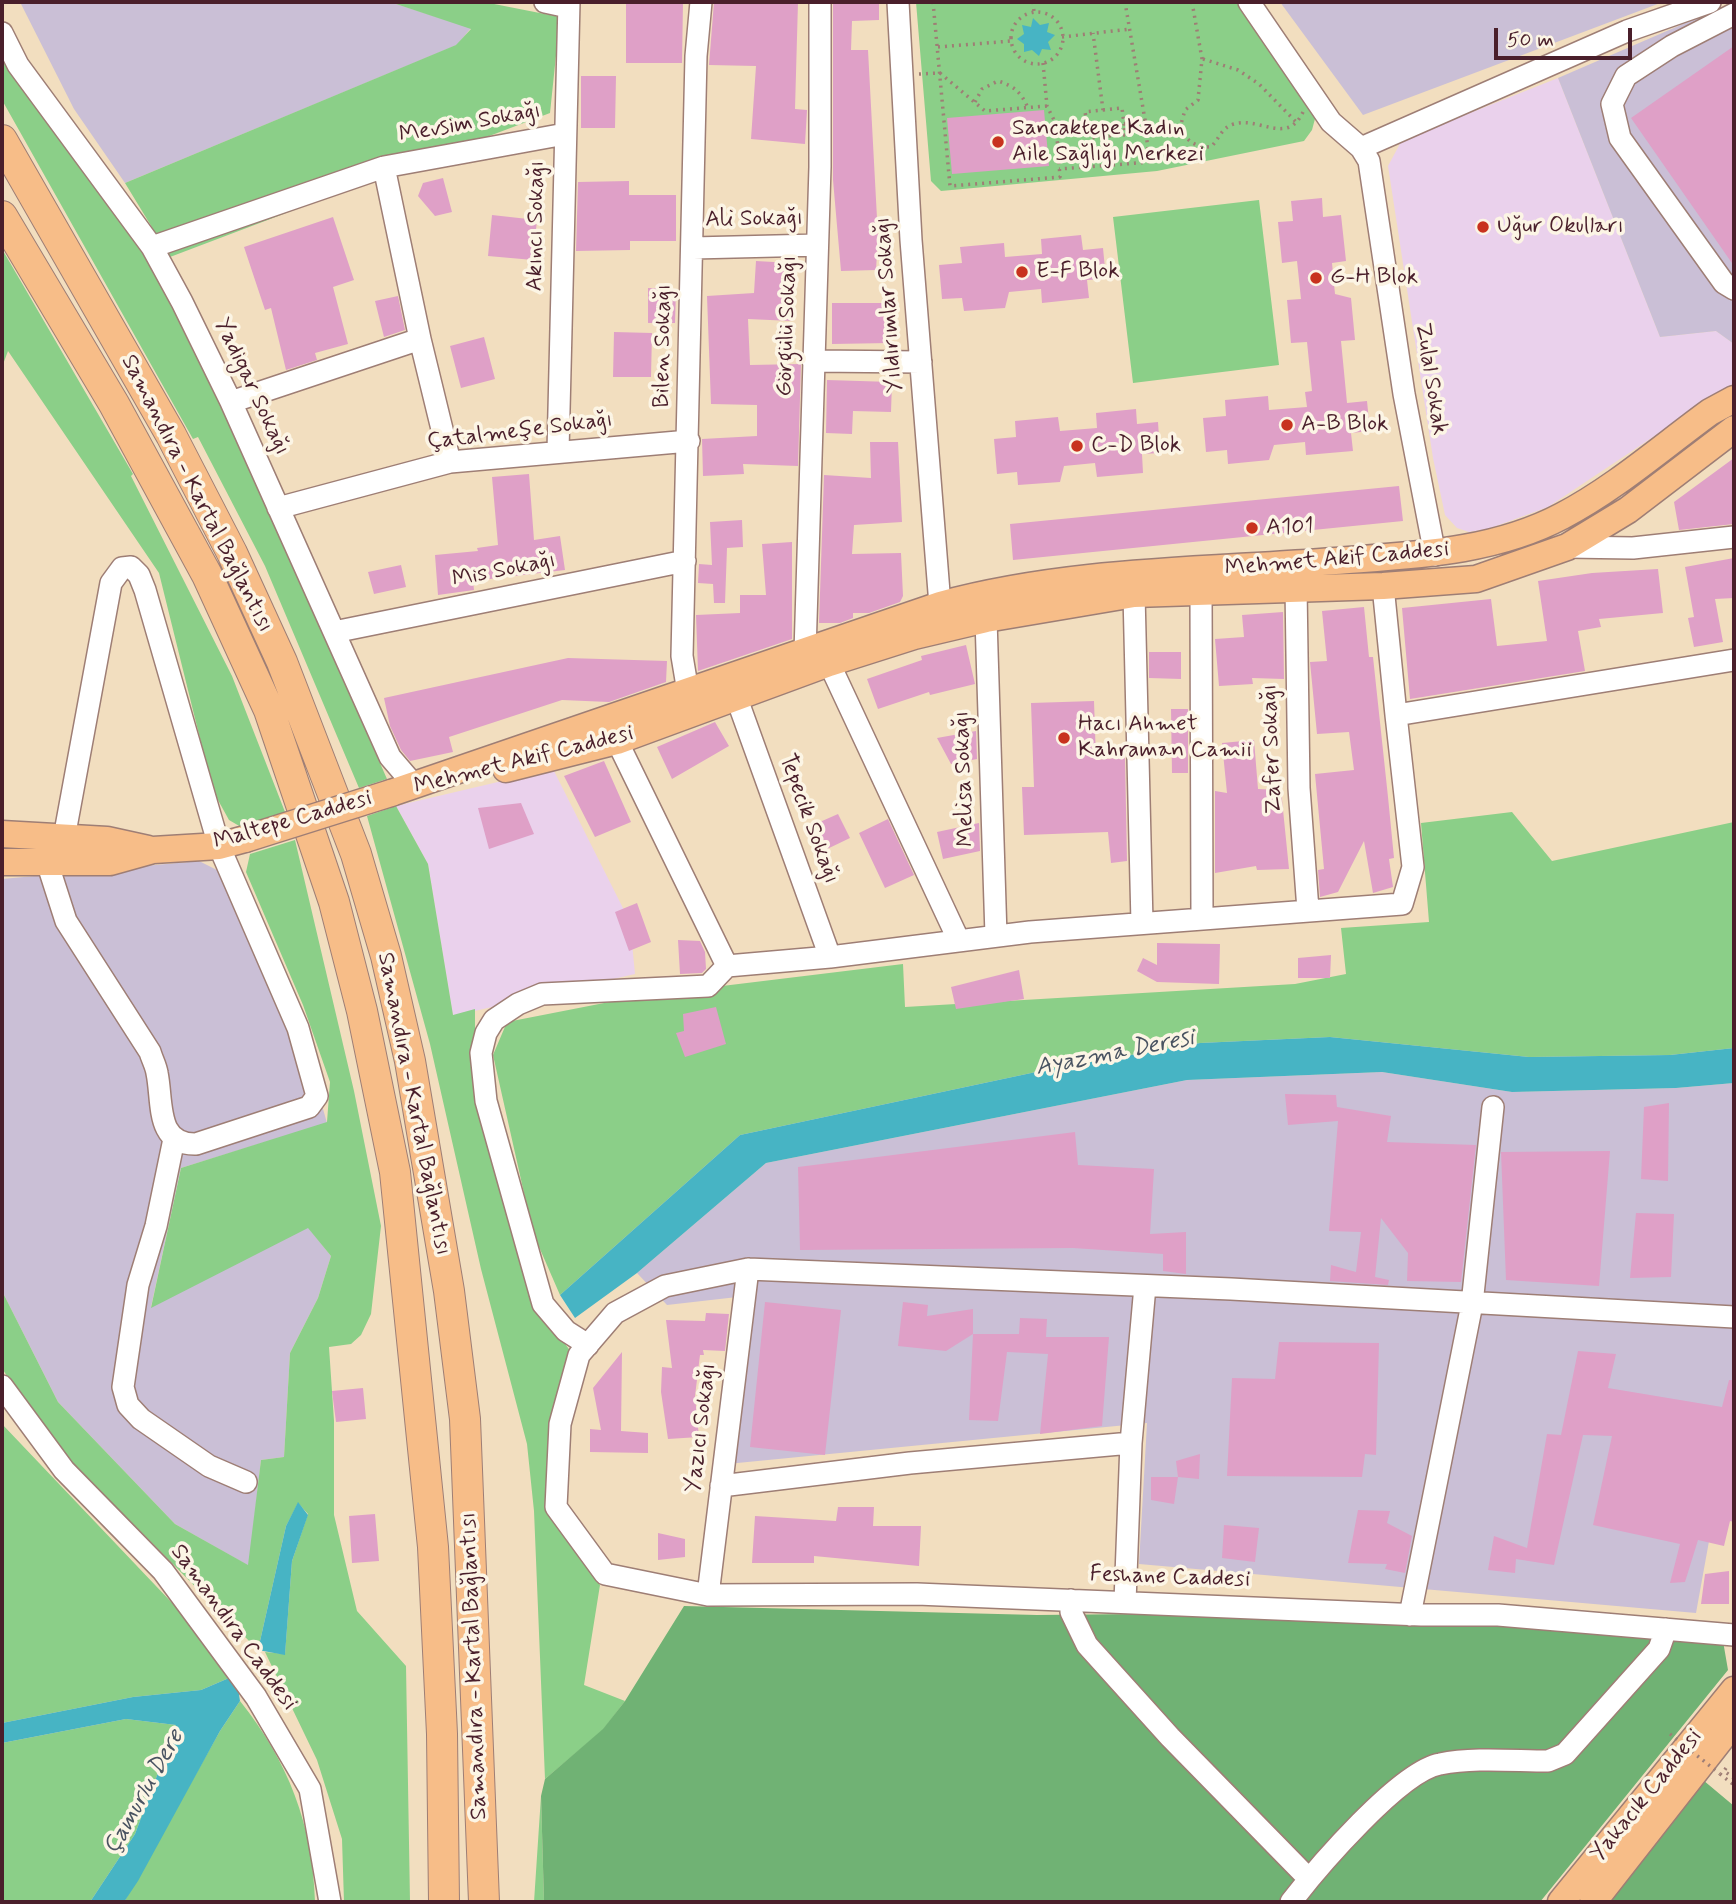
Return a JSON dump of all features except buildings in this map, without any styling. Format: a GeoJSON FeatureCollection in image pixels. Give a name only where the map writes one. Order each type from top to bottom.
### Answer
{"type":"FeatureCollection","features":[{"type":"Feature","properties":{"kind":"highway","name":"Samandıra - Kartal Bağlantısı"},"geometry":{"type":"LineString","coordinates":[[2,140],[171,435],[232,553],[282,662],[356,853],[386,956],[410,1061],[445,1264],[465,1419],[484,1902]]}},
{"type":"Feature","properties":{"kind":"highway","name":"Samandıra - Kartal Bağlantısı"},"geometry":{"type":"LineString","coordinates":[[2,216],[114,404],[207,575],[269,710],[334,902],[362,1011],[395,1172],[433,1548],[442,1734],[444,1902]]}},
{"type":"Feature","properties":{"kind":"main road","name":"Mehmet Akif Caddesi"},"geometry":{"type":"LineString","coordinates":[[403,789],[477,777],[617,741],[829,663],[914,636],[986,619],[1196,582],[1350,560],[1436,555],[1506,538],[1562,516],[1734,398]]}},
{"type":"Feature","properties":{"kind":"main road","name":"Mehmet Akif Caddesi"},"geometry":{"type":"LineString","coordinates":[[403,789],[940,605],[984,593],[1051,581],[1196,582],[1296,587],[1382,586],[1476,579],[1567,547],[1628,510],[1734,429]]}},
{"type":"Feature","properties":{"kind":"main road"},"geometry":{"type":"LineString","coordinates":[[1350,560],[1382,586]]}},
{"type":"Feature","properties":{"kind":"main road"},"geometry":{"type":"LineString","coordinates":[[804,652],[829,663]]}},
{"type":"Feature","properties":{"kind":"main road","name":"Maltepe Caddesi"},"geometry":{"type":"LineString","coordinates":[[2,862],[110,862],[153,850],[219,846],[403,789]]}},
{"type":"Feature","properties":{"kind":"main road","name":"Maltepe Caddesi"},"geometry":{"type":"LineString","coordinates":[[2,834],[107,840],[153,850]]}},
{"type":"Feature","properties":{"kind":"main road","name":"Yakacık Caddesi"},"geometry":{"type":"LineString","coordinates":[[1561,1902],[1734,1690]]}},
{"type":"Feature","properties":{"kind":"main road","name":"Yakacık Caddesi"},"geometry":{"type":"LineString","coordinates":[[1593,1902],[1734,1722]]}},
{"type":"Feature","properties":{"kind":"street"},"geometry":{"type":"LineString","coordinates":[[545,2],[568,4]]}},
{"type":"Feature","properties":{"kind":"street","name":"Bilen Sokağı"},"geometry":{"type":"LineString","coordinates":[[688,692],[682,656],[696,57],[701,2]]}},
{"type":"Feature","properties":{"kind":"street","name":"Görgülü Sokağı"},"geometry":{"type":"LineString","coordinates":[[804,652],[817,245],[820,2]]}},
{"type":"Feature","properties":{"kind":"street","name":"Yıldırımlar Sokağı"},"geometry":{"type":"LineString","coordinates":[[898,2],[940,605]]}},
{"type":"Feature","properties":{"kind":"street","name":"Zulal Sokak"},"geometry":{"type":"LineString","coordinates":[[1249,2],[1331,122],[1361,148],[1373,175],[1404,394],[1436,555]]}},
{"type":"Feature","properties":{"kind":"street"},"geometry":{"type":"LineString","coordinates":[[1361,148],[1627,32],[1710,2]]}},
{"type":"Feature","properties":{"kind":"street","name":"Akıncı Sokağı"},"geometry":{"type":"LineString","coordinates":[[558,451],[568,4]]}},
{"type":"Feature","properties":{"kind":"street"},"geometry":{"type":"LineString","coordinates":[[1734,14],[1672,46],[1626,76],[1612,104],[1620,138],[1724,283],[1734,289]]}},
{"type":"Feature","properties":{"kind":"street","name":"Yadigar Sokağı"},"geometry":{"type":"LineString","coordinates":[[2,33],[18,65],[152,247],[231,402],[403,789]]}},
{"type":"Feature","properties":{"kind":"street","name":"Mevsim Sokağı"},"geometry":{"type":"LineString","coordinates":[[152,247],[384,167],[565,134]]}},
{"type":"Feature","properties":{"kind":"street"},"geometry":{"type":"LineString","coordinates":[[384,167],[450,462]]}},
{"type":"Feature","properties":{"kind":"street","name":"Ali Sokağı"},"geometry":{"type":"LineString","coordinates":[[693,248],[817,245]]}},
{"type":"Feature","properties":{"kind":"street"},"geometry":{"type":"LineString","coordinates":[[231,402],[421,339]]}},
{"type":"Feature","properties":{"kind":"street"},"geometry":{"type":"LineString","coordinates":[[813,361],[921,362]]}},
{"type":"Feature","properties":{"kind":"street","name":"Çatalmeşe Sokağı"},"geometry":{"type":"LineString","coordinates":[[278,508],[450,462],[688,441]]}},
{"type":"Feature","properties":{"kind":"street"},"geometry":{"type":"LineString","coordinates":[[1628,510],[1633,548]]}},
{"type":"Feature","properties":{"kind":"street"},"geometry":{"type":"LineString","coordinates":[[1567,547],[1633,548],[1734,537]]}},
{"type":"Feature","properties":{"kind":"street","name":"Mis Sokağı"},"geometry":{"type":"LineString","coordinates":[[334,632],[685,561]]}},
{"type":"Feature","properties":{"kind":"street"},"geometry":{"type":"LineString","coordinates":[[47,862],[66,921],[150,1052],[158,1074],[164,1123],[174,1139],[184,1144],[195,1144],[309,1107],[317,1096],[298,1028],[219,846],[145,590],[139,575],[131,567],[122,568],[111,583],[65,838]]}},
{"type":"Feature","properties":{"kind":"street"},"geometry":{"type":"LineString","coordinates":[[1196,582],[1202,918]]}},
{"type":"Feature","properties":{"kind":"street"},"geometry":{"type":"LineString","coordinates":[[1382,586],[1413,867],[1402,904],[996,936],[830,957],[727,965],[708,986],[542,994],[518,1004],[494,1020],[485,1032],[481,1053],[485,1101],[543,1304],[566,1331],[588,1345],[615,1313],[665,1286],[748,1269],[1145,1286],[1734,1317]]}},
{"type":"Feature","properties":{"kind":"street","name":"Zafer Sokağı"},"geometry":{"type":"LineString","coordinates":[[1296,587],[1298,788],[1308,910]]}},
{"type":"Feature","properties":{"kind":"street"},"geometry":{"type":"LineString","coordinates":[[1133,594],[1142,923]]}},
{"type":"Feature","properties":{"kind":"street","name":"Melisa Sokağı"},"geometry":{"type":"LineString","coordinates":[[986,619],[996,936]]}},
{"type":"Feature","properties":{"kind":"street"},"geometry":{"type":"LineString","coordinates":[[1396,715],[1734,660]]}},
{"type":"Feature","properties":{"kind":"street"},"geometry":{"type":"LineString","coordinates":[[829,663],[959,941]]}},
{"type":"Feature","properties":{"kind":"street","name":"Tepecik Sokağı"},"geometry":{"type":"LineString","coordinates":[[737,699],[830,957]]}},
{"type":"Feature","properties":{"kind":"street"},"geometry":{"type":"LineString","coordinates":[[617,741],[727,965]]}},
{"type":"Feature","properties":{"kind":"street"},"geometry":{"type":"LineString","coordinates":[[1410,1615],[1472,1304],[1493,1107]]}},
{"type":"Feature","properties":{"kind":"street"},"geometry":{"type":"LineString","coordinates":[[174,1139],[156,1226],[138,1285],[123,1388],[128,1405],[141,1419],[209,1466],[246,1482]]}},
{"type":"Feature","properties":{"kind":"street","name":"Yazıcı Sokağı"},"geometry":{"type":"LineString","coordinates":[[708,1595],[748,1269]]}},
{"type":"Feature","properties":{"kind":"street"},"geometry":{"type":"LineString","coordinates":[[1125,1602],[1131,1443],[1145,1286]]}},
{"type":"Feature","properties":{"kind":"street","name":"Feshane Caddesi"},"geometry":{"type":"LineString","coordinates":[[588,1345],[579,1356],[559,1424],[556,1507],[606,1574],[708,1595],[917,1594],[1410,1615],[1498,1615],[1734,1635]]}},
{"type":"Feature","properties":{"kind":"street","name":"Samandıra Caddesi"},"geometry":{"type":"LineString","coordinates":[[2,1386],[64,1471],[163,1571],[256,1697],[310,1789],[330,1902]]}},
{"type":"Feature","properties":{"kind":"street"},"geometry":{"type":"LineString","coordinates":[[721,1486],[910,1463],[1131,1443]]}},
{"type":"Feature","properties":{"kind":"street"},"geometry":{"type":"LineString","coordinates":[[1071,1600],[1071,1612],[1087,1645],[1170,1737],[1309,1879]]}},
{"type":"Feature","properties":{"kind":"street"},"geometry":{"type":"LineString","coordinates":[[1292,1902],[1309,1879],[1392,1793],[1419,1771],[1440,1764],[1548,1761],[1565,1754],[1659,1648],[1666,1629]]}},
{"type":"Feature","properties":{"kind":"path"},"geometry":{"type":"LineString","coordinates":[[933,2],[950,186],[1060,177],[1056,124],[1047,106],[1043,63]]}},
{"type":"Feature","properties":{"kind":"path"},"geometry":{"type":"LineString","coordinates":[[1033,2],[1034,12]]}},
{"type":"Feature","properties":{"kind":"path"},"geometry":{"type":"LineString","coordinates":[[1059,169],[1149,162],[1125,2]]}},
{"type":"Feature","properties":{"kind":"path"},"geometry":{"type":"LineString","coordinates":[[1192,2],[1202,59],[1198,100],[1185,110],[1181,124],[1189,141],[1200,147],[1211,147],[1224,128],[1236,123],[1283,128],[1298,124]]}},
{"type":"Feature","properties":{"kind":"path"},"geometry":{"type":"LineString","coordinates":[[1034,12],[1050,16],[1057,22],[1062,37],[1057,53],[1043,63],[1026,61],[1013,49],[1011,33],[1019,18],[1034,12]]}},
{"type":"Feature","properties":{"kind":"path"},"geometry":{"type":"LineString","coordinates":[[1062,37],[1130,29]]}},
{"type":"Feature","properties":{"kind":"path"},"geometry":{"type":"LineString","coordinates":[[1093,33],[1103,110]]}},
{"type":"Feature","properties":{"kind":"path"},"geometry":{"type":"LineString","coordinates":[[938,47],[1011,41]]}},
{"type":"Feature","properties":{"kind":"path"},"geometry":{"type":"LineString","coordinates":[[1202,59],[1238,70],[1259,84],[1298,124]]}},
{"type":"Feature","properties":{"kind":"path"},"geometry":{"type":"LineString","coordinates":[[902,75],[940,73],[985,111],[1047,106]]}},
{"type":"Feature","properties":{"kind":"path"},"geometry":{"type":"LineString","coordinates":[[975,102],[982,89],[998,81],[1012,86],[1021,94],[1028,108]]}},
{"type":"Feature","properties":{"kind":"path"},"geometry":{"type":"LineString","coordinates":[[1298,124],[1311,92]]}},
{"type":"Feature","properties":{"kind":"path"},"geometry":{"type":"LineString","coordinates":[[1122,108],[1125,135],[1089,138],[1086,112],[1103,110],[1122,108]]}},
{"type":"Feature","properties":{"kind":"path"},"geometry":{"type":"LineString","coordinates":[[1124,124],[1144,120]]}},
{"type":"Feature","properties":{"kind":"path"},"geometry":{"type":"LineString","coordinates":[[1056,124],[1087,122]]}},
{"type":"Feature","properties":{"kind":"path"},"geometry":{"type":"LineString","coordinates":[[1109,136],[1112,165]]}},
{"type":"Feature","properties":{"kind":"path"},"geometry":{"type":"LineString","coordinates":[[1670,1734],[1734,1778]]}},
{"type":"Feature","properties":{"kind":"path"},"geometry":{"type":"LineString","coordinates":[[1722,1772],[1734,1785]]}},
{"type":"Feature","properties":{"kind":"shaded area"},"geometry":{"type":"Polygon","coordinates":[[[20,2],[390,2],[471,28],[457,45],[125,183],[74,109],[20,2]]]}},
{"type":"Feature","properties":{"kind":"shaded area"},"geometry":{"type":"Polygon","coordinates":[[[1280,2],[1663,2],[1363,115],[1280,2]]]}},
{"type":"Feature","properties":{"kind":"shaded area"},"geometry":{"type":"Polygon","coordinates":[[[1734,2],[1734,344],[1716,331],[1660,337],[1558,78],[1734,2]]]}},
{"type":"Feature","properties":{"kind":"shaded area"},"geometry":{"type":"Polygon","coordinates":[[[1558,78],[1660,337],[1716,331],[1734,344],[1734,383],[1548,507],[1488,529],[1469,532],[1457,528],[1445,515],[1433,458],[1388,166],[1402,140],[1558,78]]]}},
{"type":"Feature","properties":{"kind":"shaded area"},"geometry":{"type":"Polygon","coordinates":[[[553,769],[630,922],[635,974],[453,1016],[428,864],[396,806],[553,769]]]}},
{"type":"Feature","properties":{"kind":"shaded area"},"geometry":{"type":"Polygon","coordinates":[[[199,861],[229,876],[298,1021],[327,1123],[181,1168],[151,1307],[308,1227],[331,1256],[318,1298],[290,1353],[284,1457],[261,1460],[249,1566],[175,1524],[58,1402],[2,1291],[2,879],[199,861]]]}},
{"type":"Feature","properties":{"kind":"shaded area"},"geometry":{"type":"Polygon","coordinates":[[[1382,1072],[1512,1092],[1676,1088],[1734,1083],[1734,1403],[1696,1613],[1139,1564],[1147,1423],[727,1464],[746,1296],[667,1305],[637,1273],[766,1163],[1187,1080],[1382,1072]]]}},
{"type":"Feature","properties":{"kind":"green space"},"geometry":{"type":"Polygon","coordinates":[[[390,2],[484,2],[560,17],[550,113],[170,257],[125,183],[456,45],[471,29],[390,2]]]}},
{"type":"Feature","properties":{"kind":"green space"},"geometry":{"type":"Polygon","coordinates":[[[916,2],[1238,2],[1316,115],[1312,130],[1304,141],[1157,171],[941,191],[931,181],[916,2]]]}},
{"type":"Feature","properties":{"kind":"green space"},"geometry":{"type":"Polygon","coordinates":[[[2,50],[145,253],[233,429],[387,779],[359,788],[265,566],[198,437],[193,439],[2,100],[2,50]]]}},
{"type":"Feature","properties":{"kind":"green space"},"geometry":{"type":"Polygon","coordinates":[[[1259,200],[1279,365],[1133,383],[1113,217],[1259,200]]]}},
{"type":"Feature","properties":{"kind":"green space"},"geometry":{"type":"Polygon","coordinates":[[[2,249],[133,474],[131,476],[232,676],[285,812],[241,827],[229,820],[213,791],[159,573],[8,351],[2,367],[2,249]]]}},
{"type":"Feature","properties":{"kind":"green space"},"geometry":{"type":"Polygon","coordinates":[[[396,806],[428,864],[453,1015],[475,1009],[475,1085],[532,1301],[572,1353],[549,1513],[600,1585],[584,1685],[625,1701],[603,1730],[545,1779],[534,1511],[527,1444],[481,1269],[430,1044],[367,816],[396,806]]]}},
{"type":"Feature","properties":{"kind":"green space"},"geometry":{"type":"Polygon","coordinates":[[[1512,812],[1552,861],[1734,822],[1734,1048],[1670,1055],[1529,1057],[1330,1037],[1200,1043],[1050,1069],[740,1135],[560,1295],[533,1233],[493,1055],[507,1022],[640,996],[903,964],[905,1007],[1295,984],[1346,974],[1341,928],[1429,922],[1421,823],[1512,812]]]}},
{"type":"Feature","properties":{"kind":"green space"},"geometry":{"type":"Polygon","coordinates":[[[295,840],[354,1091],[381,1226],[371,1314],[361,1335],[351,1344],[329,1347],[334,1421],[334,1515],[357,1611],[406,1666],[410,1902],[344,1902],[342,1839],[317,1760],[265,1652],[285,1654],[292,1561],[308,1514],[298,1503],[286,1526],[258,1650],[39,1429],[2,1368],[2,1291],[58,1402],[175,1524],[248,1565],[261,1460],[284,1457],[290,1353],[318,1298],[331,1256],[308,1228],[151,1308],[181,1168],[327,1122],[330,1082],[303,1005],[246,872],[250,854],[295,840]]]}},
{"type":"Feature","properties":{"kind":"green space"},"geometry":{"type":"Polygon","coordinates":[[[2,1424],[194,1626],[236,1675],[201,1690],[133,1697],[2,1723],[2,1424]]]}},
{"type":"Feature","properties":{"kind":"green space"},"geometry":{"type":"Polygon","coordinates":[[[684,1606],[1037,1615],[1342,1612],[1723,1641],[1728,1670],[1540,1902],[544,1902],[541,1796],[545,1779],[603,1729],[625,1701],[684,1606]]]}},
{"type":"Feature","properties":{"kind":"green space"},"geometry":{"type":"Polygon","coordinates":[[[240,1701],[272,1747],[295,1795],[309,1847],[315,1902],[124,1902],[220,1731],[240,1701]]]}},
{"type":"Feature","properties":{"kind":"green space"},"geometry":{"type":"Polygon","coordinates":[[[126,1719],[176,1725],[135,1834],[90,1902],[2,1902],[2,1743],[126,1719]]]}},
{"type":"Feature","properties":{"kind":"green space"},"geometry":{"type":"Polygon","coordinates":[[[1703,1780],[1734,1806],[1734,1902],[1609,1902],[1703,1780]]]}},
{"type":"Feature","properties":{"kind":"green space"},"geometry":{"type":"Polygon","coordinates":[[[541,1796],[544,1902],[534,1902],[541,1796]]]}},
{"type":"Feature","properties":{"kind":"water"},"geometry":{"type":"Polygon","coordinates":[[[1033,18],[1040,25],[1049,23],[1047,32],[1055,35],[1048,42],[1051,50],[1042,49],[1039,56],[1032,50],[1024,52],[1024,44],[1017,39],[1024,34],[1022,25],[1031,27],[1033,18]]]}},
{"type":"Feature","properties":{"kind":"water"},"geometry":{"type":"Polygon","coordinates":[[[1330,1037],[1529,1057],[1670,1055],[1734,1048],[1734,1083],[1676,1088],[1512,1092],[1382,1072],[1187,1080],[766,1163],[637,1273],[575,1318],[560,1295],[740,1135],[1050,1069],[1200,1043],[1330,1037]]]}},
{"type":"Feature","properties":{"kind":"water"},"geometry":{"type":"Polygon","coordinates":[[[298,1502],[308,1515],[292,1561],[285,1655],[258,1650],[286,1526],[298,1502]]]}},
{"type":"Feature","properties":{"kind":"water"},"geometry":{"type":"Polygon","coordinates":[[[236,1675],[240,1701],[220,1731],[138,1881],[124,1902],[90,1902],[135,1834],[176,1725],[126,1719],[2,1743],[2,1723],[133,1697],[201,1690],[236,1675]]]}},
{"type":"Feature","properties":{"kind":"place","name":"Sancaktepe Kadın Aile Sağlığı Merkezi"},"geometry":{"type":"Point","coordinates":[998,142]}},
{"type":"Feature","properties":{"kind":"place","name":"Uğur Okulları"},"geometry":{"type":"Point","coordinates":[1483,227]}},
{"type":"Feature","properties":{"kind":"place","name":"E-F Blok"},"geometry":{"type":"Point","coordinates":[1022,272]}},
{"type":"Feature","properties":{"kind":"place","name":"G-H Blok"},"geometry":{"type":"Point","coordinates":[1316,278]}},
{"type":"Feature","properties":{"kind":"place","name":"A-B Blok"},"geometry":{"type":"Point","coordinates":[1287,425]}},
{"type":"Feature","properties":{"kind":"place","name":"C-D Blok"},"geometry":{"type":"Point","coordinates":[1077,446]}},
{"type":"Feature","properties":{"kind":"place","name":"A101"},"geometry":{"type":"Point","coordinates":[1252,528]}},
{"type":"Feature","properties":{"kind":"place","name":"Hacı Ahmet Kahraman Camii"},"geometry":{"type":"Point","coordinates":[1064,738]}},
{"type":"Feature","properties":{"kind":"water label","name":"Ayazma Deresi"},"geometry":{"type":"Point","coordinates":[1115,1054]}},
{"type":"Feature","properties":{"kind":"water label","name":"Çamurlu Dere"},"geometry":{"type":"Point","coordinates":[145,1793]}}]}
